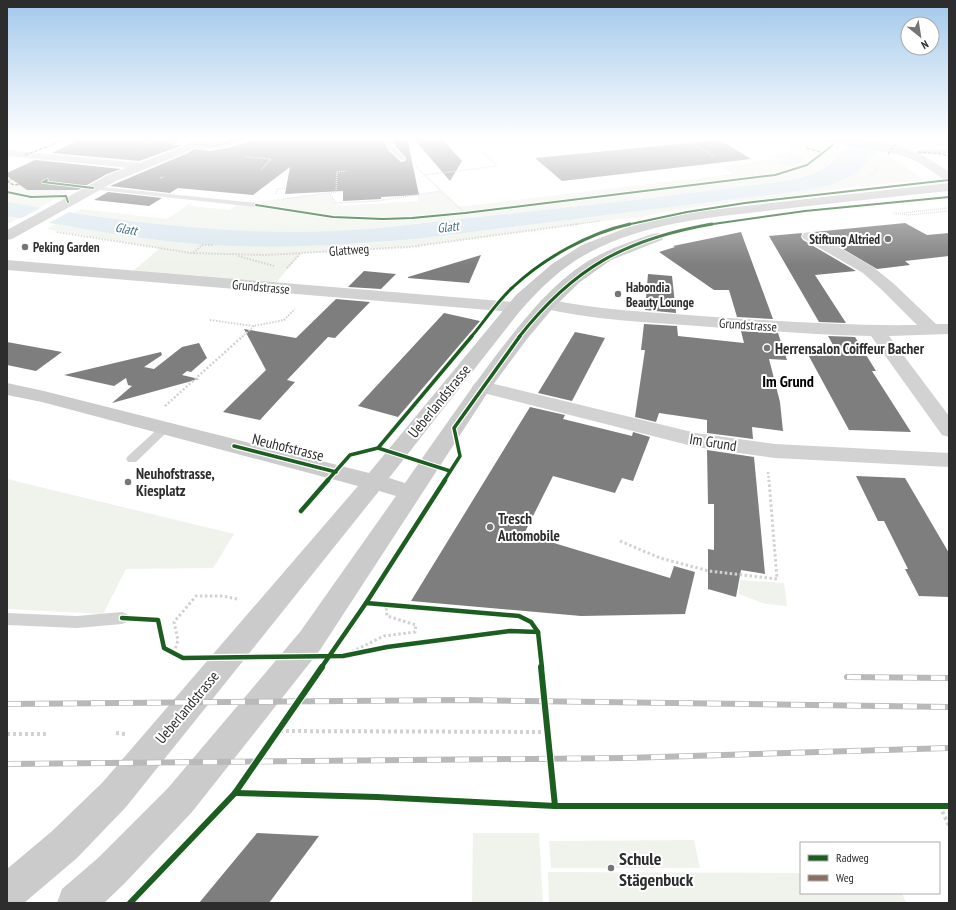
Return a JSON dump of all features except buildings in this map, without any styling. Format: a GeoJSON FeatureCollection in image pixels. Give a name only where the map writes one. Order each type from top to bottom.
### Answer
{"type":"FeatureCollection","features":[{"type":"Feature","properties":{"kind":"main road"},"geometry":{"type":"LineString","coordinates":[[7,236],[18,228],[63,206],[93,188],[109,180]]}},
{"type":"Feature","properties":{"kind":"main road","name":"Ueberlandstrasse"},"geometry":{"type":"LineString","coordinates":[[7,893],[64,845],[114,795],[374,482],[507,306],[527,292],[552,270],[586,249],[628,232],[656,224],[738,209],[949,187]]}},
{"type":"Feature","properties":{"kind":"main road","name":"Ueberlandstrasse"},"geometry":{"type":"LineString","coordinates":[[76,903],[111,871],[180,800],[310,641],[482,387],[521,335],[547,304],[574,279],[606,257],[672,232],[754,218],[949,197]]}},
{"type":"Feature","properties":{"kind":"main road","name":"Neuhofstrasse"},"geometry":{"type":"LineString","coordinates":[[7,389],[164,418],[410,492]]}},
{"type":"Feature","properties":{"kind":"street"},"geometry":{"type":"LineString","coordinates":[[809,236],[868,270],[887,286],[932,330]]}},
{"type":"Feature","properties":{"kind":"street","name":"Grundstrasse"},"geometry":{"type":"LineString","coordinates":[[7,265],[507,306]]}},
{"type":"Feature","properties":{"kind":"street","name":"Grundstrasse"},"geometry":{"type":"LineString","coordinates":[[547,304],[580,311],[768,326],[876,331],[949,330]]}},
{"type":"Feature","properties":{"kind":"street"},"geometry":{"type":"LineString","coordinates":[[876,331],[949,430]]}},
{"type":"Feature","properties":{"kind":"street","name":"Im Grund"},"geometry":{"type":"LineString","coordinates":[[482,387],[696,440],[764,450],[949,460]]}},
{"type":"Feature","properties":{"kind":"lane"},"geometry":{"type":"LineString","coordinates":[[93,188],[256,205]]}},
{"type":"Feature","properties":{"kind":"lane"},"geometry":{"type":"LineString","coordinates":[[132,459],[164,418]]}},
{"type":"Feature","properties":{"kind":"lane"},"geometry":{"type":"LineString","coordinates":[[7,619],[77,622],[122,618]]}},
{"type":"Feature","properties":{"kind":"path"},"geometry":{"type":"LineString","coordinates":[[336,192],[337,180]]}},
{"type":"Feature","properties":{"kind":"path"},"geometry":{"type":"LineString","coordinates":[[430,180],[465,213]]}},
{"type":"Feature","properties":{"kind":"path"},"geometry":{"type":"LineString","coordinates":[[276,194],[277,189],[285,188]]}},
{"type":"Feature","properties":{"kind":"path"},"geometry":{"type":"LineString","coordinates":[[283,199],[343,191]]}},
{"type":"Feature","properties":{"kind":"path"},"geometry":{"type":"LineString","coordinates":[[329,193],[336,203],[372,201],[441,191]]}},
{"type":"Feature","properties":{"kind":"path"},"geometry":{"type":"LineString","coordinates":[[891,213],[949,208]]}},
{"type":"Feature","properties":{"kind":"path"},"geometry":{"type":"LineString","coordinates":[[898,213],[908,215],[949,211]]}},
{"type":"Feature","properties":{"kind":"path"},"geometry":{"type":"LineString","coordinates":[[193,253],[202,245],[213,245]]}},
{"type":"Feature","properties":{"kind":"path"},"geometry":{"type":"LineString","coordinates":[[236,254],[254,261],[278,267]]}},
{"type":"Feature","properties":{"kind":"path"},"geometry":{"type":"LineString","coordinates":[[210,320],[254,326],[284,320],[312,291]]}},
{"type":"Feature","properties":{"kind":"path"},"geometry":{"type":"LineString","coordinates":[[164,418],[254,326]]}},
{"type":"Feature","properties":{"kind":"path"},"geometry":{"type":"LineString","coordinates":[[620,541],[660,558],[709,571],[777,579],[770,481],[764,450]]}},
{"type":"Feature","properties":{"kind":"path"},"geometry":{"type":"LineString","coordinates":[[174,653],[178,640],[174,622],[196,596],[223,596],[237,599]]}},
{"type":"Feature","properties":{"kind":"path"},"geometry":{"type":"LineString","coordinates":[[343,656],[384,636],[415,632],[416,625],[387,616],[386,606]]}},
{"type":"Feature","properties":{"kind":"path"},"geometry":{"type":"LineString","coordinates":[[267,731],[548,732]]}},
{"type":"Feature","properties":{"kind":"path"},"geometry":{"type":"LineString","coordinates":[[7,734],[49,734]]}},
{"type":"Feature","properties":{"kind":"path"},"geometry":{"type":"LineString","coordinates":[[940,806],[949,826]]}},
{"type":"Feature","properties":{"kind":"shaded area"},"geometry":{"type":"Polygon","coordinates":[[[7,180],[43,180],[79,183],[45,205],[7,223],[7,180]]]}},
{"type":"Feature","properties":{"kind":"shaded area"},"geometry":{"type":"Polygon","coordinates":[[[678,180],[787,180],[625,201],[339,232],[282,233],[186,228],[73,213],[81,209],[167,219],[191,203],[193,203],[190,206],[230,210],[239,203],[329,193],[338,206],[418,201],[418,195],[441,191],[458,207],[678,180]]]}},
{"type":"Feature","properties":{"kind":"shaded area"},"geometry":{"type":"Polygon","coordinates":[[[843,180],[919,180],[844,188],[810,194],[717,204],[670,211],[637,218],[618,219],[409,247],[301,253],[276,283],[133,271],[160,248],[47,229],[56,224],[166,241],[200,244],[295,246],[374,243],[743,198],[843,180]]]}},
{"type":"Feature","properties":{"kind":"shaded area"},"geometry":{"type":"Polygon","coordinates":[[[7,479],[234,534],[213,568],[126,569],[103,614],[7,609],[7,479]]]}},
{"type":"Feature","properties":{"kind":"shaded area"},"geometry":{"type":"Polygon","coordinates":[[[740,580],[784,583],[787,606],[765,604],[739,594],[740,580]]]}},
{"type":"Feature","properties":{"kind":"shaded area"},"geometry":{"type":"Polygon","coordinates":[[[473,833],[539,833],[543,903],[472,903],[473,833]]]}},
{"type":"Feature","properties":{"kind":"shaded area"},"geometry":{"type":"Polygon","coordinates":[[[694,840],[700,868],[551,868],[549,841],[694,840]]]}},
{"type":"Feature","properties":{"kind":"shaded area"},"geometry":{"type":"Polygon","coordinates":[[[548,872],[800,873],[800,894],[902,894],[906,903],[549,903],[548,872]]]}},
{"type":"Feature","properties":{"kind":"water","name":"Glatt"},"geometry":{"type":"Polygon","coordinates":[[[842,180],[831,185],[807,190],[416,239],[354,244],[260,247],[197,244],[146,239],[7,216],[7,202],[145,223],[238,231],[331,231],[378,228],[625,201],[785,181],[842,180]]]}},
{"type":"Feature","properties":{"kind":"pier"},"geometry":{"type":"Polygon","coordinates":[[[44,206],[71,211],[47,224],[18,220],[44,206]]]}},
{"type":"Feature","properties":{"kind":"railway"},"geometry":{"type":"LineString","coordinates":[[847,677],[949,678]]}},
{"type":"Feature","properties":{"kind":"railway"},"geometry":{"type":"LineString","coordinates":[[7,704],[462,700],[949,707]]}},
{"type":"Feature","properties":{"kind":"railway"},"geometry":{"type":"LineString","coordinates":[[7,764],[626,758],[949,748]]}},
{"type":"Feature","properties":{"kind":"marked path"},"geometry":{"type":"LineString","coordinates":[[10,180],[8,182],[14,185],[43,182]]}},
{"type":"Feature","properties":{"kind":"cycle path"},"geometry":{"type":"LineString","coordinates":[[46,180],[43,182],[93,188]]}},
{"type":"Feature","properties":{"kind":"cycle path"},"geometry":{"type":"LineString","coordinates":[[256,205],[333,217],[383,219],[412,218],[465,213],[730,180]]}},
{"type":"Feature","properties":{"kind":"cycle path"},"geometry":{"type":"LineString","coordinates":[[301,511],[350,455],[378,448],[512,288],[539,266],[573,245],[621,226],[687,212],[745,203],[945,180]]}},
{"type":"Feature","properties":{"kind":"cycle path"},"geometry":{"type":"LineString","coordinates":[[7,192],[31,197],[66,196],[68,202]]}},
{"type":"Feature","properties":{"kind":"cycle path"},"geometry":{"type":"LineString","coordinates":[[130,903],[235,793],[366,603],[460,456],[454,428],[495,369],[524,331],[539,313],[573,280],[596,263],[620,250],[673,232],[757,217],[949,197]]}},
{"type":"Feature","properties":{"kind":"cycle path"},"geometry":{"type":"LineString","coordinates":[[234,446],[336,472]]}},
{"type":"Feature","properties":{"kind":"cycle path"},"geometry":{"type":"LineString","coordinates":[[378,448],[450,471]]}},
{"type":"Feature","properties":{"kind":"cycle path"},"geometry":{"type":"LineString","coordinates":[[366,603],[519,616],[531,622],[538,632]]}},
{"type":"Feature","properties":{"kind":"cycle path"},"geometry":{"type":"LineString","coordinates":[[122,618],[158,620],[164,648],[183,658],[343,656],[387,647],[510,631],[538,632],[555,806]]}},
{"type":"Feature","properties":{"kind":"cycle path"},"geometry":{"type":"LineString","coordinates":[[235,793],[377,797],[555,806],[949,806]]}},
{"type":"Feature","properties":{"kind":"place","name":"Stiftung Altried"},"geometry":{"type":"Point","coordinates":[888,239]}},
{"type":"Feature","properties":{"kind":"place","name":"Peking Garden"},"geometry":{"type":"Point","coordinates":[25,247]}},
{"type":"Feature","properties":{"kind":"place","name":"Habondia Beauty Lounge"},"geometry":{"type":"Point","coordinates":[618,294]}},
{"type":"Feature","properties":{"kind":"place","name":"Herrensalon Coiffeur Bacher"},"geometry":{"type":"Point","coordinates":[767,348]}},
{"type":"Feature","properties":{"kind":"place","name":"Neuhofstrasse, Kiesplatz"},"geometry":{"type":"Point","coordinates":[128,482]}},
{"type":"Feature","properties":{"kind":"place","name":"Tresch Automobile"},"geometry":{"type":"Point","coordinates":[490,527]}},
{"type":"Feature","properties":{"kind":"place","name":"Schule Stägenbuck"},"geometry":{"type":"Point","coordinates":[611,868]}},
{"type":"Feature","properties":{"kind":"district","name":"Im Grund"},"geometry":{"type":"Point","coordinates":[788,381]}}]}
